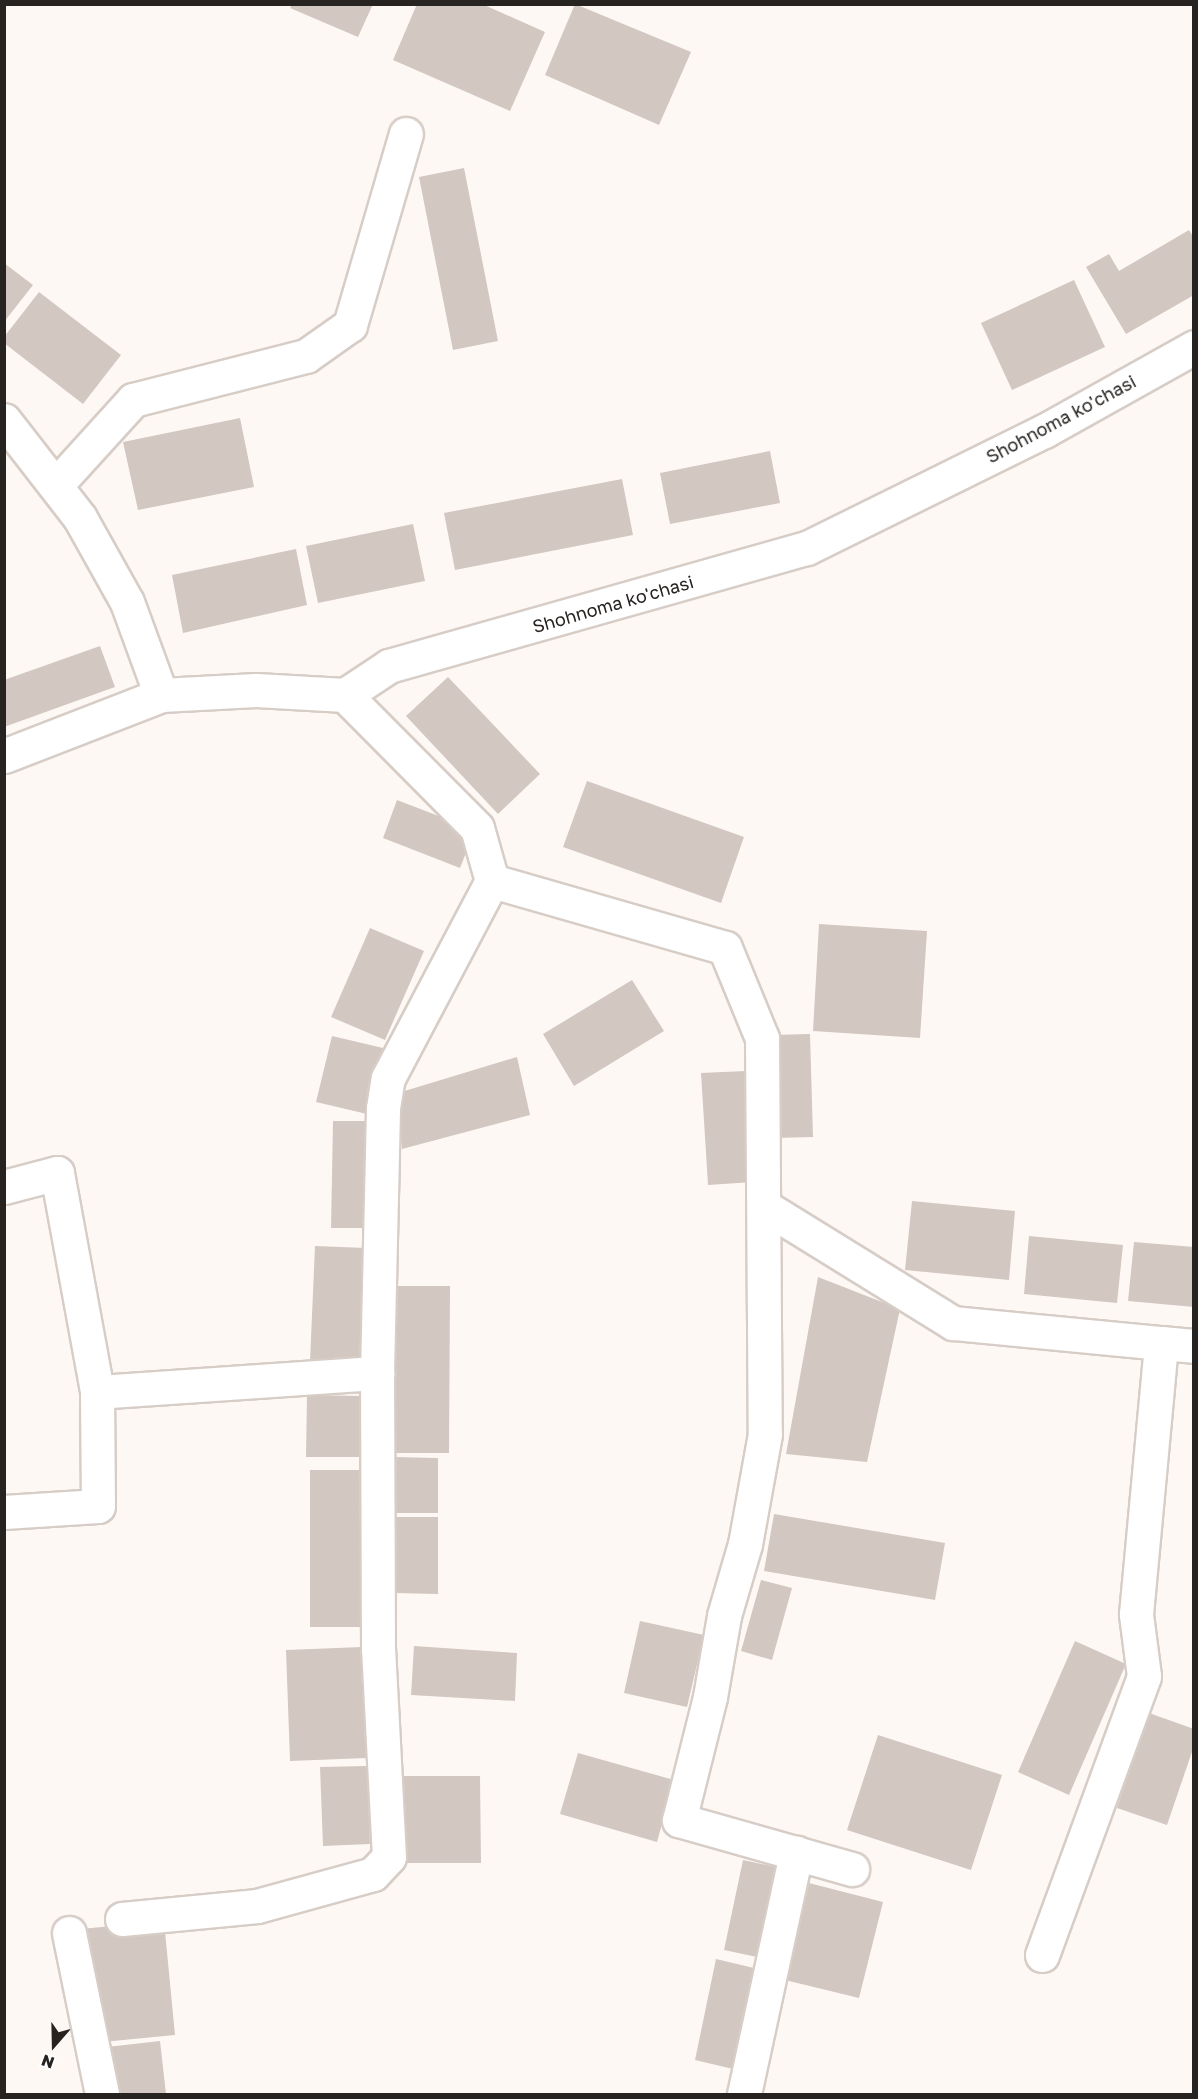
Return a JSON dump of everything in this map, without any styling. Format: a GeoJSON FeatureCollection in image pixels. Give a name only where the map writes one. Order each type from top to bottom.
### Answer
{"type":"FeatureCollection","features":[{"type":"Feature","properties":{"kind":"street"},"geometry":{"type":"LineString","coordinates":[[56,485],[133,400],[306,356],[350,325],[406,134]]}},
{"type":"Feature","properties":{"kind":"street","name":"Shohnoma ko'chasi"},"geometry":{"type":"LineString","coordinates":[[345,695],[388,666],[807,548],[1044,431],[1194,347]]}},
{"type":"Feature","properties":{"kind":"street"},"geometry":{"type":"LineString","coordinates":[[4,420],[80,518],[127,602],[161,695]]}},
{"type":"Feature","properties":{"kind":"street"},"geometry":{"type":"LineString","coordinates":[[4,756],[161,695],[256,690],[345,695],[477,828],[492,881],[388,1078],[383,1108],[377,1373],[378,1649],[388,1857],[373,1874],[257,1906],[122,1919]]}},
{"type":"Feature","properties":{"kind":"street"},"geometry":{"type":"LineString","coordinates":[[492,881],[725,948],[762,1038],[765,1434],[745,1544],[724,1616],[710,1697],[680,1820],[852,1869]]}},
{"type":"Feature","properties":{"kind":"street"},"geometry":{"type":"LineString","coordinates":[[4,1187],[57,1173],[97,1392],[98,1506],[4,1512]]}},
{"type":"Feature","properties":{"kind":"street"},"geometry":{"type":"LineString","coordinates":[[765,1207],[953,1323],[1194,1346]]}},
{"type":"Feature","properties":{"kind":"street"},"geometry":{"type":"LineString","coordinates":[[1042,1955],[1144,1676],[1136,1614],[1161,1344]]}},
{"type":"Feature","properties":{"kind":"street"},"geometry":{"type":"LineString","coordinates":[[97,1392],[377,1373]]}},
{"type":"Feature","properties":{"kind":"street"},"geometry":{"type":"LineString","coordinates":[[744,2094],[796,1853]]}},
{"type":"Feature","properties":{"kind":"street"},"geometry":{"type":"LineString","coordinates":[[69,1933],[102,2094]]}},
{"type":"Feature","properties":{"kind":"building"},"geometry":{"type":"Polygon","coordinates":[[[292,4],[373,4],[358,37],[290,8],[292,4]]]}},
{"type":"Feature","properties":{"kind":"building"},"geometry":{"type":"Polygon","coordinates":[[[417,4],[482,4],[545,32],[510,111],[393,60],[417,4]]]}},
{"type":"Feature","properties":{"kind":"building"},"geometry":{"type":"Polygon","coordinates":[[[575,4],[691,52],[659,125],[545,75],[575,4]]]}},
{"type":"Feature","properties":{"kind":"building"},"geometry":{"type":"Polygon","coordinates":[[[464,168],[498,341],[453,350],[419,177],[464,168]]]}},
{"type":"Feature","properties":{"kind":"building"},"geometry":{"type":"Polygon","coordinates":[[[1189,230],[1194,238],[1194,295],[1126,334],[1086,267],[1109,254],[1119,271],[1189,230]]]}},
{"type":"Feature","properties":{"kind":"building"},"geometry":{"type":"Polygon","coordinates":[[[4,263],[33,285],[4,322],[4,263]]]}},
{"type":"Feature","properties":{"kind":"building"},"geometry":{"type":"Polygon","coordinates":[[[1074,280],[1105,347],[1012,390],[981,323],[1074,280]]]}},
{"type":"Feature","properties":{"kind":"building"},"geometry":{"type":"Polygon","coordinates":[[[39,292],[121,355],[83,404],[4,343],[4,337],[39,292]]]}},
{"type":"Feature","properties":{"kind":"building"},"geometry":{"type":"Polygon","coordinates":[[[240,418],[254,487],[138,510],[123,442],[240,418]]]}},
{"type":"Feature","properties":{"kind":"building"},"geometry":{"type":"Polygon","coordinates":[[[770,451],[780,503],[670,524],[660,473],[770,451]]]}},
{"type":"Feature","properties":{"kind":"building"},"geometry":{"type":"Polygon","coordinates":[[[622,479],[633,535],[455,570],[444,513],[622,479]]]}},
{"type":"Feature","properties":{"kind":"building"},"geometry":{"type":"Polygon","coordinates":[[[413,524],[425,581],[318,603],[306,546],[413,524]]]}},
{"type":"Feature","properties":{"kind":"building"},"geometry":{"type":"Polygon","coordinates":[[[296,549],[307,605],[183,633],[172,575],[296,549]]]}},
{"type":"Feature","properties":{"kind":"building"},"geometry":{"type":"Polygon","coordinates":[[[100,646],[115,687],[4,727],[4,680],[100,646]]]}},
{"type":"Feature","properties":{"kind":"building"},"geometry":{"type":"Polygon","coordinates":[[[448,677],[540,774],[498,814],[406,716],[448,677]]]}},
{"type":"Feature","properties":{"kind":"building"},"geometry":{"type":"Polygon","coordinates":[[[587,781],[744,837],[721,903],[563,847],[587,781]]]}},
{"type":"Feature","properties":{"kind":"building"},"geometry":{"type":"Polygon","coordinates":[[[397,800],[475,830],[460,868],[383,838],[397,800]]]}},
{"type":"Feature","properties":{"kind":"building"},"geometry":{"type":"Polygon","coordinates":[[[819,924],[927,931],[920,1038],[813,1031],[819,924]]]}},
{"type":"Feature","properties":{"kind":"building"},"geometry":{"type":"Polygon","coordinates":[[[370,928],[424,951],[385,1040],[331,1017],[370,928]]]}},
{"type":"Feature","properties":{"kind":"building"},"geometry":{"type":"Polygon","coordinates":[[[632,980],[664,1031],[574,1086],[543,1034],[632,980]]]}},
{"type":"Feature","properties":{"kind":"building"},"geometry":{"type":"Polygon","coordinates":[[[810,1034],[813,1137],[774,1138],[771,1035],[810,1034]]]}},
{"type":"Feature","properties":{"kind":"building"},"geometry":{"type":"Polygon","coordinates":[[[332,1036],[383,1048],[367,1114],[316,1102],[332,1036]]]}},
{"type":"Feature","properties":{"kind":"building"},"geometry":{"type":"Polygon","coordinates":[[[517,1057],[530,1115],[402,1149],[398,1093],[517,1057]]]}},
{"type":"Feature","properties":{"kind":"building"},"geometry":{"type":"Polygon","coordinates":[[[746,1071],[753,1182],[708,1185],[701,1073],[746,1071]]]}},
{"type":"Feature","properties":{"kind":"building"},"geometry":{"type":"Polygon","coordinates":[[[333,1121],[367,1121],[365,1228],[331,1228],[333,1121]]]}},
{"type":"Feature","properties":{"kind":"building"},"geometry":{"type":"Polygon","coordinates":[[[912,1201],[1015,1211],[1009,1280],[905,1270],[912,1201]]]}},
{"type":"Feature","properties":{"kind":"building"},"geometry":{"type":"Polygon","coordinates":[[[1029,1236],[1123,1245],[1117,1303],[1024,1294],[1029,1236]]]}},
{"type":"Feature","properties":{"kind":"building"},"geometry":{"type":"Polygon","coordinates":[[[1134,1242],[1194,1247],[1194,1307],[1128,1301],[1134,1242]]]}},
{"type":"Feature","properties":{"kind":"building"},"geometry":{"type":"Polygon","coordinates":[[[315,1246],[366,1248],[362,1362],[310,1361],[315,1246]]]}},
{"type":"Feature","properties":{"kind":"building"},"geometry":{"type":"Polygon","coordinates":[[[818,1277],[900,1309],[867,1462],[786,1454],[818,1277]]]}},
{"type":"Feature","properties":{"kind":"building"},"geometry":{"type":"Polygon","coordinates":[[[395,1286],[450,1286],[449,1453],[394,1453],[395,1286]]]}},
{"type":"Feature","properties":{"kind":"building"},"geometry":{"type":"Polygon","coordinates":[[[307,1395],[364,1396],[365,1457],[306,1457],[307,1395]]]}},
{"type":"Feature","properties":{"kind":"building"},"geometry":{"type":"Polygon","coordinates":[[[394,1457],[438,1458],[438,1513],[394,1513],[394,1457]]]}},
{"type":"Feature","properties":{"kind":"building"},"geometry":{"type":"Polygon","coordinates":[[[310,1470],[364,1470],[364,1627],[310,1627],[310,1470]]]}},
{"type":"Feature","properties":{"kind":"building"},"geometry":{"type":"Polygon","coordinates":[[[774,1514],[945,1543],[935,1600],[764,1571],[774,1514]]]}},
{"type":"Feature","properties":{"kind":"building"},"geometry":{"type":"Polygon","coordinates":[[[394,1517],[438,1517],[438,1594],[394,1593],[394,1517]]]}},
{"type":"Feature","properties":{"kind":"building"},"geometry":{"type":"Polygon","coordinates":[[[761,1580],[792,1588],[772,1660],[741,1651],[761,1580]]]}},
{"type":"Feature","properties":{"kind":"building"},"geometry":{"type":"Polygon","coordinates":[[[640,1621],[704,1635],[687,1707],[624,1693],[640,1621]]]}},
{"type":"Feature","properties":{"kind":"building"},"geometry":{"type":"Polygon","coordinates":[[[1075,1641],[1126,1664],[1069,1795],[1018,1772],[1075,1641]]]}},
{"type":"Feature","properties":{"kind":"building"},"geometry":{"type":"Polygon","coordinates":[[[414,1646],[517,1653],[515,1701],[411,1695],[414,1646]]]}},
{"type":"Feature","properties":{"kind":"building"},"geometry":{"type":"Polygon","coordinates":[[[362,1647],[366,1758],[290,1761],[286,1650],[362,1647]]]}},
{"type":"Feature","properties":{"kind":"building"},"geometry":{"type":"Polygon","coordinates":[[[1149,1713],[1194,1729],[1194,1746],[1167,1825],[1117,1808],[1149,1713]]]}},
{"type":"Feature","properties":{"kind":"building"},"geometry":{"type":"Polygon","coordinates":[[[878,1735],[1002,1775],[971,1870],[847,1830],[878,1735]]]}},
{"type":"Feature","properties":{"kind":"building"},"geometry":{"type":"Polygon","coordinates":[[[578,1753],[674,1780],[657,1842],[560,1814],[578,1753]]]}},
{"type":"Feature","properties":{"kind":"building"},"geometry":{"type":"Polygon","coordinates":[[[367,1766],[370,1844],[323,1846],[320,1767],[367,1766]]]}},
{"type":"Feature","properties":{"kind":"building"},"geometry":{"type":"Polygon","coordinates":[[[393,1776],[480,1776],[481,1863],[393,1863],[393,1776]]]}},
{"type":"Feature","properties":{"kind":"building"},"geometry":{"type":"Polygon","coordinates":[[[743,1860],[776,1867],[757,1957],[724,1950],[743,1860]]]}},
{"type":"Feature","properties":{"kind":"building"},"geometry":{"type":"Polygon","coordinates":[[[809,1883],[883,1902],[859,1998],[785,1980],[809,1883]]]}},
{"type":"Feature","properties":{"kind":"building"},"geometry":{"type":"Polygon","coordinates":[[[164,1921],[175,2035],[92,2043],[81,1929],[164,1921]]]}},
{"type":"Feature","properties":{"kind":"building"},"geometry":{"type":"Polygon","coordinates":[[[716,1959],[754,1968],[733,2069],[695,2060],[716,1959]]]}},
{"type":"Feature","properties":{"kind":"building"},"geometry":{"type":"Polygon","coordinates":[[[160,2041],[166,2094],[112,2094],[107,2047],[160,2041]]]}}]}
